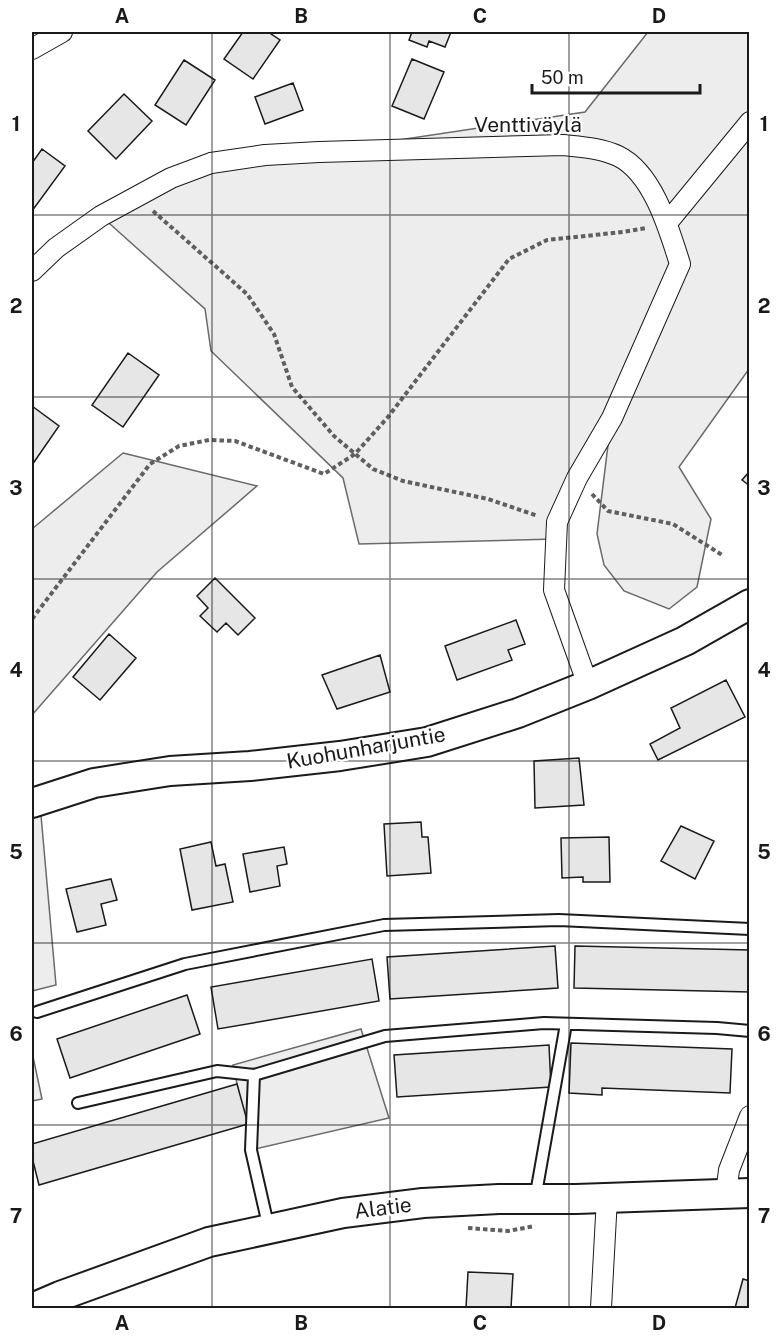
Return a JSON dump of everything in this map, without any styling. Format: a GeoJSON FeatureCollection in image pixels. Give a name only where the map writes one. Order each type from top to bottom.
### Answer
{"type":"FeatureCollection","features":[{"type":"Feature","properties":{"kind":"main road","name":"Kuohunharjuntie"},"geometry":{"type":"LineString","coordinates":[[32,803],[94,783],[159,773],[340,756],[427,742],[518,713],[588,685],[685,641],[750,604]]}},
{"type":"Feature","properties":{"kind":"main road","name":"Alatie"},"geometry":{"type":"LineString","coordinates":[[32,1308],[209,1242],[343,1212],[423,1203],[536,1212],[607,1198],[738,1193]]}},
{"type":"Feature","properties":{"kind":"street"},"geometry":{"type":"LineString","coordinates":[[32,49],[62,32]]}},
{"type":"Feature","properties":{"kind":"street"},"geometry":{"type":"LineString","coordinates":[[668,224],[750,122]]}},
{"type":"Feature","properties":{"kind":"street","name":"Venttiväylä"},"geometry":{"type":"LineString","coordinates":[[32,271],[56,248],[92,222],[171,178],[211,163],[265,155],[319,152],[563,145],[591,148],[620,157],[642,175],[668,224],[680,264],[612,418],[578,478],[557,522],[554,590],[588,685]]}},
{"type":"Feature","properties":{"kind":"street"},"geometry":{"type":"LineString","coordinates":[[738,1193],[729,1170],[750,1116]]}},
{"type":"Feature","properties":{"kind":"street"},"geometry":{"type":"LineString","coordinates":[[602,1308],[607,1198]]}},
{"type":"Feature","properties":{"kind":"lane"},"geometry":{"type":"LineString","coordinates":[[37,1012],[185,964],[384,925],[559,920],[750,929]]}},
{"type":"Feature","properties":{"kind":"lane"},"geometry":{"type":"LineString","coordinates":[[78,1103],[217,1071],[254,1075],[386,1036],[544,1023],[750,1030]]}},
{"type":"Feature","properties":{"kind":"lane"},"geometry":{"type":"LineString","coordinates":[[536,1212],[566,1024]]}},
{"type":"Feature","properties":{"kind":"lane"},"geometry":{"type":"LineString","coordinates":[[254,1075],[251,1150],[269,1229]]}},
{"type":"Feature","properties":{"kind":"path"},"geometry":{"type":"LineString","coordinates":[[137,197],[247,294],[274,334],[292,387],[334,436],[373,469],[403,481],[489,499],[557,522]]}},
{"type":"Feature","properties":{"kind":"path"},"geometry":{"type":"LineString","coordinates":[[32,620],[150,464],[179,446],[209,440],[235,441],[324,474],[355,454],[388,417],[510,259],[547,240],[624,232],[668,224]]}},
{"type":"Feature","properties":{"kind":"path"},"geometry":{"type":"LineString","coordinates":[[578,478],[608,511],[674,524],[722,555]]}},
{"type":"Feature","properties":{"kind":"path"},"geometry":{"type":"LineString","coordinates":[[466,1227],[508,1231],[536,1212]]}},
{"type":"Feature","properties":{"kind":"shaded area"},"geometry":{"type":"Polygon","coordinates":[[[648,32],[749,32],[749,369],[679,467],[711,519],[697,587],[669,609],[624,591],[604,565],[597,534],[611,421],[555,539],[359,544],[343,478],[211,351],[205,309],[101,216],[171,178],[319,152],[585,112],[648,32]]]}},
{"type":"Feature","properties":{"kind":"shaded area"},"geometry":{"type":"Polygon","coordinates":[[[123,453],[257,486],[157,572],[32,715],[32,529],[123,453]]]}},
{"type":"Feature","properties":{"kind":"shaded area"},"geometry":{"type":"Polygon","coordinates":[[[32,792],[40,804],[56,985],[32,991],[32,792]]]}},
{"type":"Feature","properties":{"kind":"shaded area"},"geometry":{"type":"Polygon","coordinates":[[[361,1029],[389,1118],[251,1150],[233,1065],[361,1029]]]}},
{"type":"Feature","properties":{"kind":"shaded area"},"geometry":{"type":"Polygon","coordinates":[[[32,1052],[42,1099],[32,1101],[32,1052]]]}},
{"type":"Feature","properties":{"kind":"building"},"geometry":{"type":"Polygon","coordinates":[[[243,32],[268,32],[280,40],[253,79],[224,59],[243,32]]]}},
{"type":"Feature","properties":{"kind":"building"},"geometry":{"type":"Polygon","coordinates":[[[412,32],[451,32],[445,47],[429,41],[427,47],[409,40],[412,32]]]}},
{"type":"Feature","properties":{"kind":"building"},"geometry":{"type":"Polygon","coordinates":[[[412,59],[444,72],[424,119],[392,106],[412,59]]]}},
{"type":"Feature","properties":{"kind":"building"},"geometry":{"type":"Polygon","coordinates":[[[184,60],[215,80],[186,125],[155,105],[184,60]]]}},
{"type":"Feature","properties":{"kind":"building"},"geometry":{"type":"Polygon","coordinates":[[[293,83],[303,110],[265,124],[255,97],[293,83]]]}},
{"type":"Feature","properties":{"kind":"building"},"geometry":{"type":"Polygon","coordinates":[[[124,94],[152,121],[116,159],[88,131],[124,94]]]}},
{"type":"Feature","properties":{"kind":"building"},"geometry":{"type":"Polygon","coordinates":[[[42,149],[65,166],[32,211],[32,163],[42,149]]]}},
{"type":"Feature","properties":{"kind":"building"},"geometry":{"type":"Polygon","coordinates":[[[128,353],[159,375],[123,427],[92,405],[128,353]]]}},
{"type":"Feature","properties":{"kind":"building"},"geometry":{"type":"Polygon","coordinates":[[[32,406],[59,426],[32,465],[32,406]]]}},
{"type":"Feature","properties":{"kind":"building"},"geometry":{"type":"Polygon","coordinates":[[[750,471],[750,486],[742,480],[750,471]]]}},
{"type":"Feature","properties":{"kind":"building"},"geometry":{"type":"Polygon","coordinates":[[[215,578],[255,618],[238,635],[226,623],[217,632],[200,616],[208,608],[197,596],[215,578]]]}},
{"type":"Feature","properties":{"kind":"building"},"geometry":{"type":"Polygon","coordinates":[[[516,620],[525,644],[508,650],[512,660],[457,680],[445,646],[516,620]]]}},
{"type":"Feature","properties":{"kind":"building"},"geometry":{"type":"Polygon","coordinates":[[[109,634],[136,658],[100,700],[73,677],[109,634]]]}},
{"type":"Feature","properties":{"kind":"building"},"geometry":{"type":"Polygon","coordinates":[[[380,655],[390,692],[337,709],[322,675],[380,655]]]}},
{"type":"Feature","properties":{"kind":"building"},"geometry":{"type":"Polygon","coordinates":[[[726,680],[745,717],[658,760],[650,744],[680,728],[671,708],[726,680]]]}},
{"type":"Feature","properties":{"kind":"building"},"geometry":{"type":"Polygon","coordinates":[[[579,758],[584,805],[535,808],[534,761],[579,758]]]}},
{"type":"Feature","properties":{"kind":"building"},"geometry":{"type":"Polygon","coordinates":[[[421,822],[422,837],[428,837],[431,873],[387,876],[384,824],[421,822]]]}},
{"type":"Feature","properties":{"kind":"building"},"geometry":{"type":"Polygon","coordinates":[[[681,826],[714,841],[695,879],[661,861],[681,826]]]}},
{"type":"Feature","properties":{"kind":"building"},"geometry":{"type":"Polygon","coordinates":[[[609,837],[610,882],[583,882],[583,877],[562,878],[561,838],[609,837]]]}},
{"type":"Feature","properties":{"kind":"building"},"geometry":{"type":"Polygon","coordinates":[[[211,842],[216,866],[225,864],[233,902],[192,910],[180,849],[211,842]]]}},
{"type":"Feature","properties":{"kind":"building"},"geometry":{"type":"Polygon","coordinates":[[[284,847],[287,864],[277,866],[280,886],[250,892],[243,854],[284,847]]]}},
{"type":"Feature","properties":{"kind":"building"},"geometry":{"type":"Polygon","coordinates":[[[111,879],[117,900],[101,904],[106,925],[77,932],[66,889],[111,879]]]}},
{"type":"Feature","properties":{"kind":"building"},"geometry":{"type":"Polygon","coordinates":[[[555,946],[558,988],[390,999],[387,957],[555,946]]]}},
{"type":"Feature","properties":{"kind":"building"},"geometry":{"type":"Polygon","coordinates":[[[575,946],[750,950],[750,992],[574,988],[575,946]]]}},
{"type":"Feature","properties":{"kind":"building"},"geometry":{"type":"Polygon","coordinates":[[[372,959],[379,1001],[218,1029],[211,987],[372,959]]]}},
{"type":"Feature","properties":{"kind":"building"},"geometry":{"type":"Polygon","coordinates":[[[187,995],[200,1034],[70,1078],[57,1039],[187,995]]]}},
{"type":"Feature","properties":{"kind":"building"},"geometry":{"type":"Polygon","coordinates":[[[571,1043],[732,1049],[730,1093],[602,1088],[602,1095],[569,1093],[571,1043]]]}},
{"type":"Feature","properties":{"kind":"building"},"geometry":{"type":"Polygon","coordinates":[[[549,1045],[551,1087],[397,1097],[394,1055],[549,1045]]]}},
{"type":"Feature","properties":{"kind":"building"},"geometry":{"type":"Polygon","coordinates":[[[237,1084],[248,1124],[39,1185],[32,1157],[32,1144],[237,1084]]]}},
{"type":"Feature","properties":{"kind":"building"},"geometry":{"type":"Polygon","coordinates":[[[468,1272],[513,1274],[511,1308],[466,1308],[468,1272]]]}},
{"type":"Feature","properties":{"kind":"building"},"geometry":{"type":"Polygon","coordinates":[[[743,1279],[750,1281],[750,1308],[735,1308],[743,1279]]]}}]}
